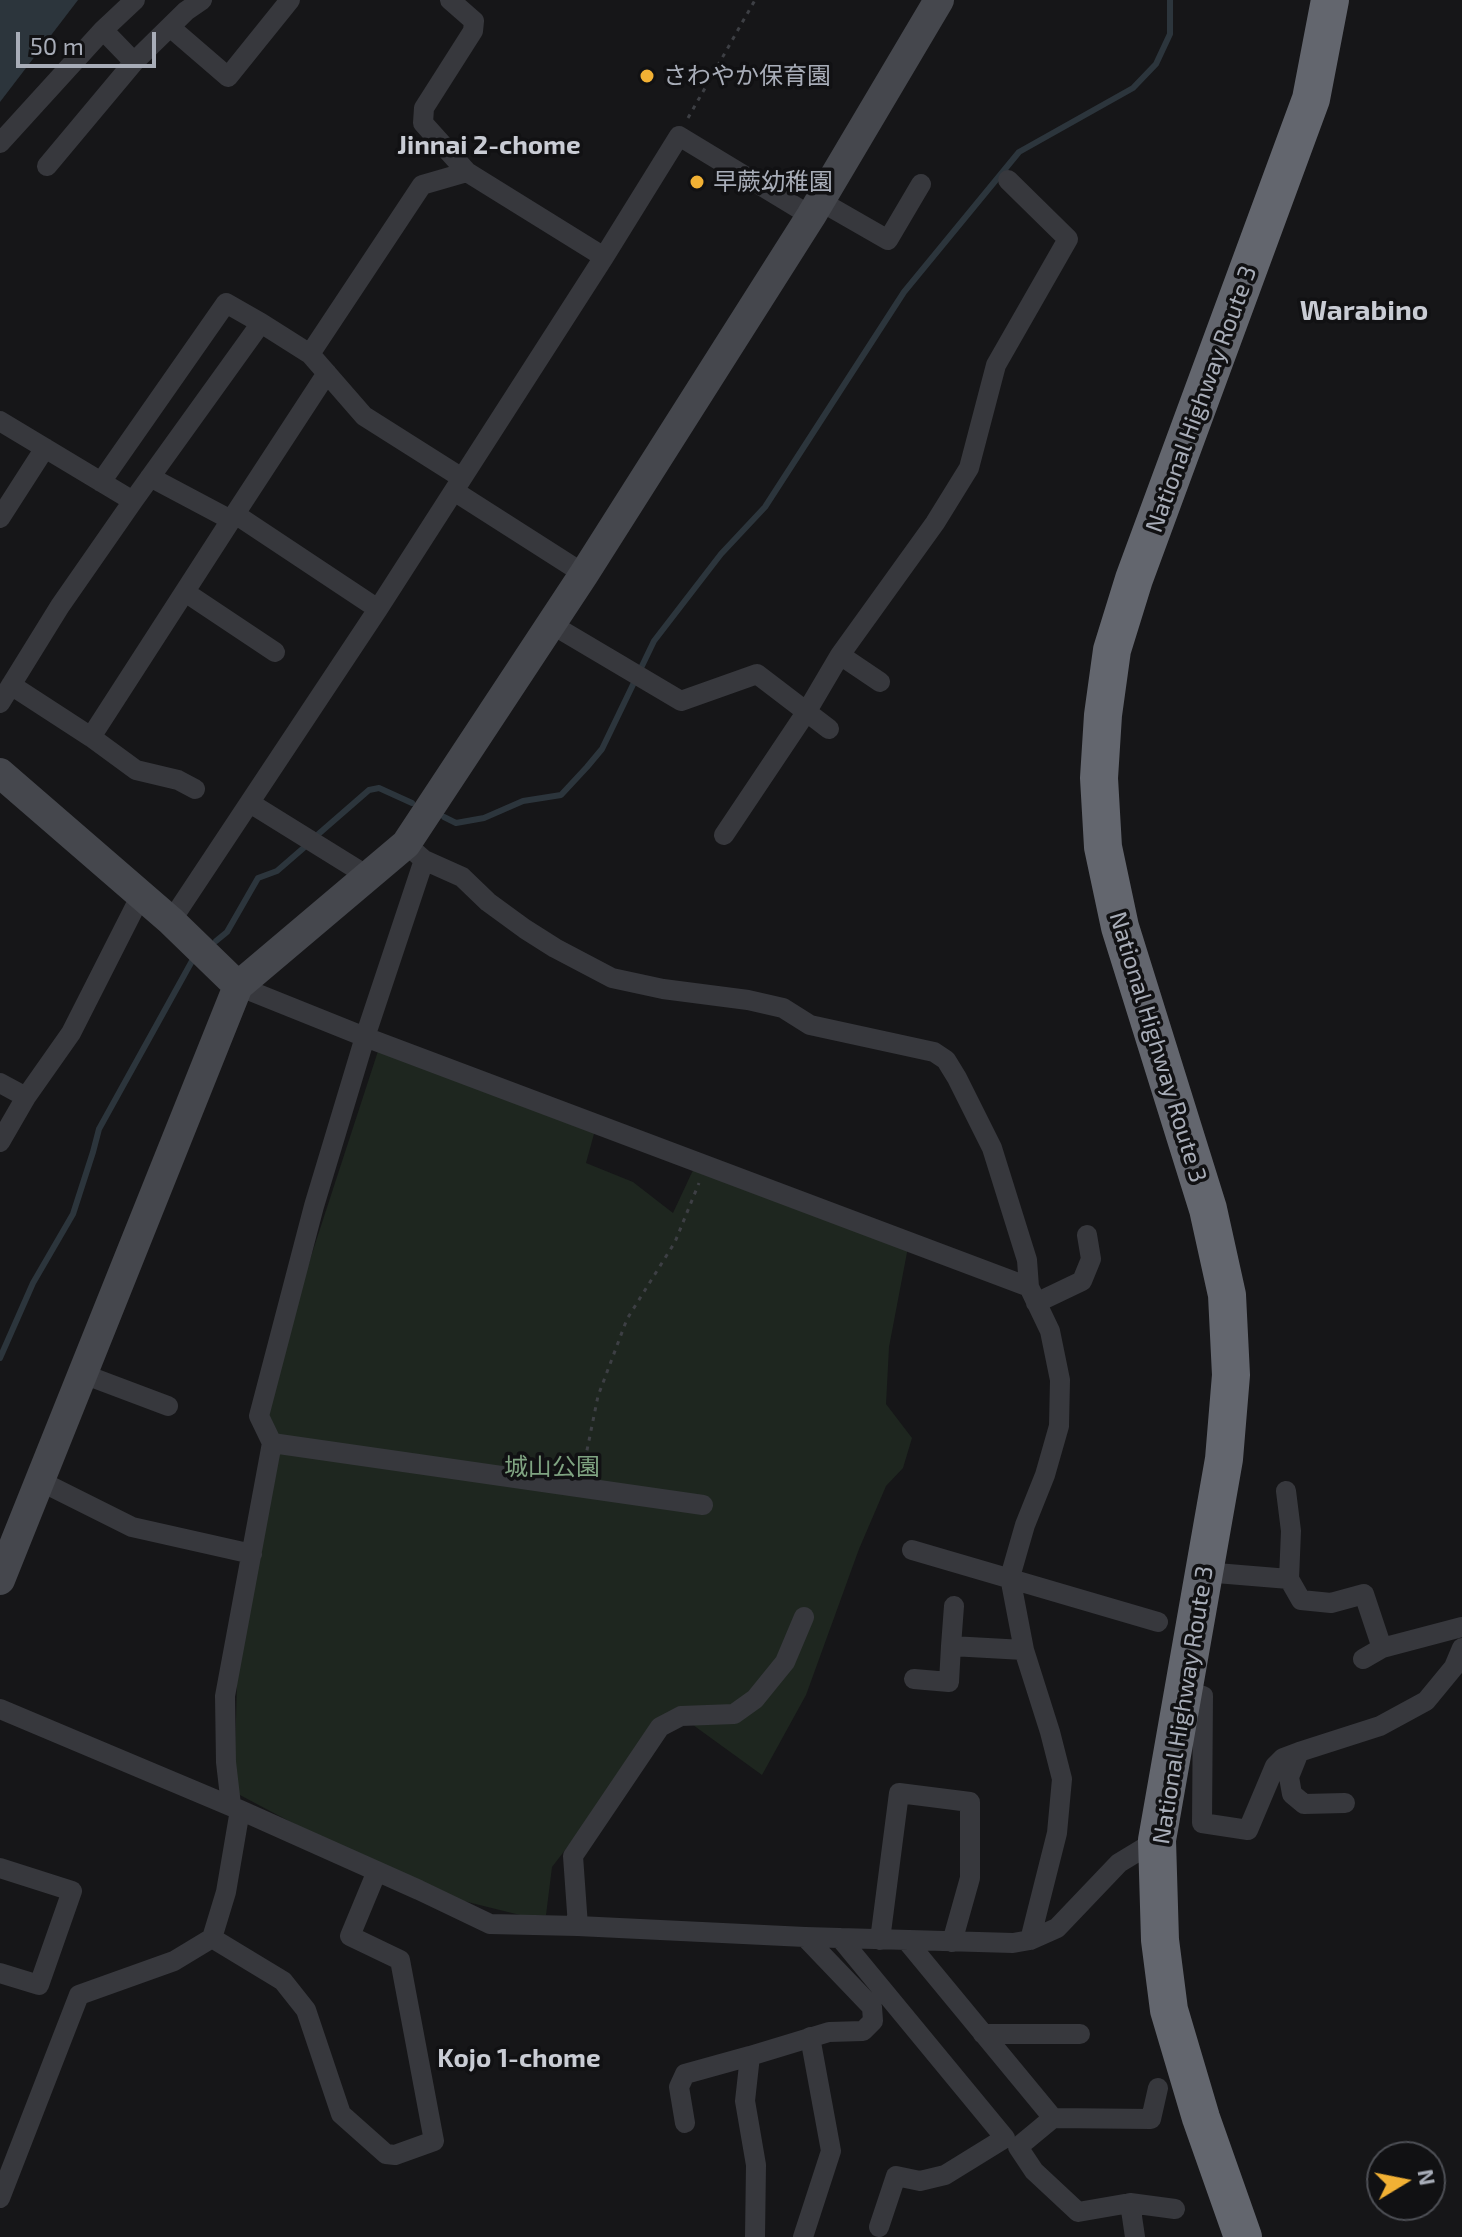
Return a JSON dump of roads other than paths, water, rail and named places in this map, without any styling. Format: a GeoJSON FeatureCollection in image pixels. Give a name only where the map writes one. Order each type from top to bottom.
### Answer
{"type":"FeatureCollection","features":[{"type":"Feature","properties":{"kind":"highway","name":"National Highway Route 3"},"geometry":{"type":"LineString","coordinates":[[1243,2237],[1201,2118],[1169,2010],[1160,1940],[1157,1840],[1225,1445],[1231,1375],[1227,1295],[1208,1209],[1117,914],[1103,847],[1099,778],[1112,650],[1134,579],[1311,99],[1330,0]]}},
{"type":"Feature","properties":{"kind":"highway","name":"National Highway Route 3"},"geometry":{"type":"LineString","coordinates":[[1201,2118],[1226,2237]]}},
{"type":"Feature","properties":{"kind":"street"},"geometry":{"type":"LineString","coordinates":[[0,143],[103,30],[135,0]]}},
{"type":"Feature","properties":{"kind":"street"},"geometry":{"type":"LineString","coordinates":[[47,166],[134,62],[202,0]]}},
{"type":"Feature","properties":{"kind":"street"},"geometry":{"type":"LineString","coordinates":[[170,27],[228,77],[290,0]]}},
{"type":"Feature","properties":{"kind":"street"},"geometry":{"type":"LineString","coordinates":[[450,0],[474,21],[473,31],[424,108],[423,123],[467,172],[604,257]]}},
{"type":"Feature","properties":{"kind":"street"},"geometry":{"type":"LineString","coordinates":[[0,2198],[79,1995],[174,1961],[212,1938],[226,1892],[236,1807],[226,1762],[225,1696],[272,1443],[259,1416],[314,1206],[365,1037],[415,852],[551,624],[816,209],[939,0]]}},
{"type":"Feature","properties":{"kind":"street"},"geometry":{"type":"LineString","coordinates":[[103,30],[134,62]]}},
{"type":"Feature","properties":{"kind":"street"},"geometry":{"type":"LineString","coordinates":[[171,921],[378,609],[679,136],[816,209],[888,240],[921,184]]}},
{"type":"Feature","properties":{"kind":"street"},"geometry":{"type":"LineString","coordinates":[[310,354],[422,185],[467,172]]}},
{"type":"Feature","properties":{"kind":"street"},"geometry":{"type":"LineString","coordinates":[[724,835],[807,711],[840,655],[935,523],[969,468],[996,365],[1068,239],[1008,180]]}},
{"type":"Feature","properties":{"kind":"street"},"geometry":{"type":"LineString","coordinates":[[101,482],[226,303],[310,354],[364,416],[584,574]]}},
{"type":"Feature","properties":{"kind":"street"},"geometry":{"type":"LineString","coordinates":[[0,703],[60,606],[261,323]]}},
{"type":"Feature","properties":{"kind":"street"},"geometry":{"type":"LineString","coordinates":[[91,737],[327,373]]}},
{"type":"Feature","properties":{"kind":"street"},"geometry":{"type":"LineString","coordinates":[[0,421],[133,501]]}},
{"type":"Feature","properties":{"kind":"street"},"geometry":{"type":"LineString","coordinates":[[0,518],[45,448]]}},
{"type":"Feature","properties":{"kind":"street"},"geometry":{"type":"LineString","coordinates":[[150,477],[233,517],[378,609]]}},
{"type":"Feature","properties":{"kind":"street"},"geometry":{"type":"LineString","coordinates":[[185,592],[275,652]]}},
{"type":"Feature","properties":{"kind":"street"},"geometry":{"type":"LineString","coordinates":[[551,624],[681,701],[757,674],[829,729]]}},
{"type":"Feature","properties":{"kind":"street"},"geometry":{"type":"LineString","coordinates":[[840,655],[880,682]]}},
{"type":"Feature","properties":{"kind":"street"},"geometry":{"type":"LineString","coordinates":[[11,685],[136,770],[178,780],[195,789]]}},
{"type":"Feature","properties":{"kind":"street"},"geometry":{"type":"LineString","coordinates":[[0,773],[171,921],[238,986],[707,1165],[1032,1295],[1082,1281],[1091,1259],[1087,1235]]}},
{"type":"Feature","properties":{"kind":"street"},"geometry":{"type":"LineString","coordinates":[[250,803],[358,870],[365,878]]}},
{"type":"Feature","properties":{"kind":"street"},"geometry":{"type":"LineString","coordinates":[[0,1580],[238,986],[365,878],[415,852]]}},
{"type":"Feature","properties":{"kind":"street"},"geometry":{"type":"LineString","coordinates":[[415,852],[462,877],[488,902],[555,948],[612,978],[783,1008],[810,1025],[934,1052],[946,1060],[992,1148],[1027,1260],[1032,1295],[1050,1331],[1060,1380],[1059,1426],[1010,1577],[1024,1650],[1062,1779],[1057,1833],[1030,1940]]}},
{"type":"Feature","properties":{"kind":"street"},"geometry":{"type":"LineString","coordinates":[[0,1142],[26,1097],[71,1033],[141,895]]}},
{"type":"Feature","properties":{"kind":"street"},"geometry":{"type":"LineString","coordinates":[[0,1083],[26,1097]]}},
{"type":"Feature","properties":{"kind":"street"},"geometry":{"type":"LineString","coordinates":[[83,1374],[168,1406]]}},
{"type":"Feature","properties":{"kind":"street"},"geometry":{"type":"LineString","coordinates":[[272,1443],[703,1505]]}},
{"type":"Feature","properties":{"kind":"street"},"geometry":{"type":"LineString","coordinates":[[40,1481],[132,1527],[252,1554]]}},
{"type":"Feature","properties":{"kind":"street"},"geometry":{"type":"LineString","coordinates":[[1286,1491],[1291,1531],[1289,1579],[1301,1600],[1331,1603],[1364,1594],[1382,1648]]}},
{"type":"Feature","properties":{"kind":"street"},"geometry":{"type":"LineString","coordinates":[[912,1550],[1158,1622]]}},
{"type":"Feature","properties":{"kind":"street"},"geometry":{"type":"LineString","coordinates":[[1204,1572],[1289,1579]]}},
{"type":"Feature","properties":{"kind":"street"},"geometry":{"type":"LineString","coordinates":[[914,1679],[949,1682],[954,1606]]}},
{"type":"Feature","properties":{"kind":"street"},"geometry":{"type":"LineString","coordinates":[[578,1926],[573,1856],[660,1727],[681,1716],[734,1714],[755,1699],[785,1662],[804,1617]]}},
{"type":"Feature","properties":{"kind":"street"},"geometry":{"type":"LineString","coordinates":[[1363,1659],[1382,1648],[1462,1627]]}},
{"type":"Feature","properties":{"kind":"street"},"geometry":{"type":"LineString","coordinates":[[951,1646],[1024,1650]]}},
{"type":"Feature","properties":{"kind":"street"},"geometry":{"type":"LineString","coordinates":[[1184,1690],[1203,1696],[1202,1823],[1248,1830],[1275,1766],[1283,1758],[1380,1726],[1426,1701],[1454,1667],[1462,1648]]}},
{"type":"Feature","properties":{"kind":"street"},"geometry":{"type":"LineString","coordinates":[[0,1709],[236,1807],[490,1924],[1013,1943],[1030,1940],[1057,1928],[1119,1863],[1157,1840]]}},
{"type":"Feature","properties":{"kind":"street"},"geometry":{"type":"LineString","coordinates":[[1299,1752],[1289,1777],[1292,1794],[1304,1804],[1345,1803]]}},
{"type":"Feature","properties":{"kind":"street"},"geometry":{"type":"LineString","coordinates":[[880,1940],[899,1793],[970,1802],[970,1878],[952,1942]]}},
{"type":"Feature","properties":{"kind":"street"},"geometry":{"type":"LineString","coordinates":[[0,1868],[72,1891],[39,1985],[0,1973]]}},
{"type":"Feature","properties":{"kind":"street"},"geometry":{"type":"LineString","coordinates":[[212,1938],[283,1981],[306,2010],[341,2114],[386,2154],[395,2155],[434,2141],[400,1960],[350,1936],[377,1871]]}},
{"type":"Feature","properties":{"kind":"street"},"geometry":{"type":"LineString","coordinates":[[685,2123],[679,2087],[685,2074],[829,2032],[863,2031],[873,2021],[872,2007],[805,1937]]}},
{"type":"Feature","properties":{"kind":"street"},"geometry":{"type":"LineString","coordinates":[[840,1938],[1034,2171],[1078,2212],[1130,2203],[1175,2209]]}},
{"type":"Feature","properties":{"kind":"street"},"geometry":{"type":"LineString","coordinates":[[906,1940],[1053,2118]]}},
{"type":"Feature","properties":{"kind":"street"},"geometry":{"type":"LineString","coordinates":[[983,2034],[1080,2034]]}},
{"type":"Feature","properties":{"kind":"street"},"geometry":{"type":"LineString","coordinates":[[803,2237],[831,2151],[810,2037]]}},
{"type":"Feature","properties":{"kind":"street"},"geometry":{"type":"LineString","coordinates":[[750,2056],[745,2101],[756,2165],[755,2237]]}},
{"type":"Feature","properties":{"kind":"street"},"geometry":{"type":"LineString","coordinates":[[879,2227],[896,2176],[920,2181],[945,2175],[1011,2143],[1053,2118],[1151,2119],[1158,2088]]}},
{"type":"Feature","properties":{"kind":"street"},"geometry":{"type":"LineString","coordinates":[[1130,2203],[1135,2237]]}},
{"type":"Feature","properties":{"kind":"waterway"},"geometry":{"type":"LineString","coordinates":[[444,817],[456,823],[484,818],[523,801],[561,795],[587,767],[602,749],[654,641],[721,554],[765,507],[904,292],[1019,152],[1133,88],[1156,64],[1170,34],[1170,0]]}},
{"type":"Feature","properties":{"kind":"waterway"},"geometry":{"type":"LineString","coordinates":[[315,837],[369,790],[379,788],[412,803]]}},
{"type":"Feature","properties":{"kind":"waterway"},"geometry":{"type":"LineString","coordinates":[[216,941],[227,932],[258,878],[277,871],[307,845]]}},
{"type":"Feature","properties":{"kind":"waterway"},"geometry":{"type":"LineString","coordinates":[[0,1358],[33,1283],[73,1214],[99,1129],[192,961]]}},
{"type":"Feature","properties":{"kind":"place","name":"さわやか保育園"},"geometry":{"type":"Point","coordinates":[647,76]}},
{"type":"Feature","properties":{"kind":"place","name":"早蕨幼稚園"},"geometry":{"type":"Point","coordinates":[697,182]}},
{"type":"Feature","properties":{"kind":"district","name":"Jinnai 2-chome"},"geometry":{"type":"Point","coordinates":[489,145]}},
{"type":"Feature","properties":{"kind":"district","name":"Warabino"},"geometry":{"type":"Point","coordinates":[1364,311]}},
{"type":"Feature","properties":{"kind":"district","name":"Kojo 1-chome"},"geometry":{"type":"Point","coordinates":[519,2058]}},
{"type":"Feature","properties":{"kind":"park label","name":"城山公園"},"geometry":{"type":"Point","coordinates":[552,1467]}}]}
